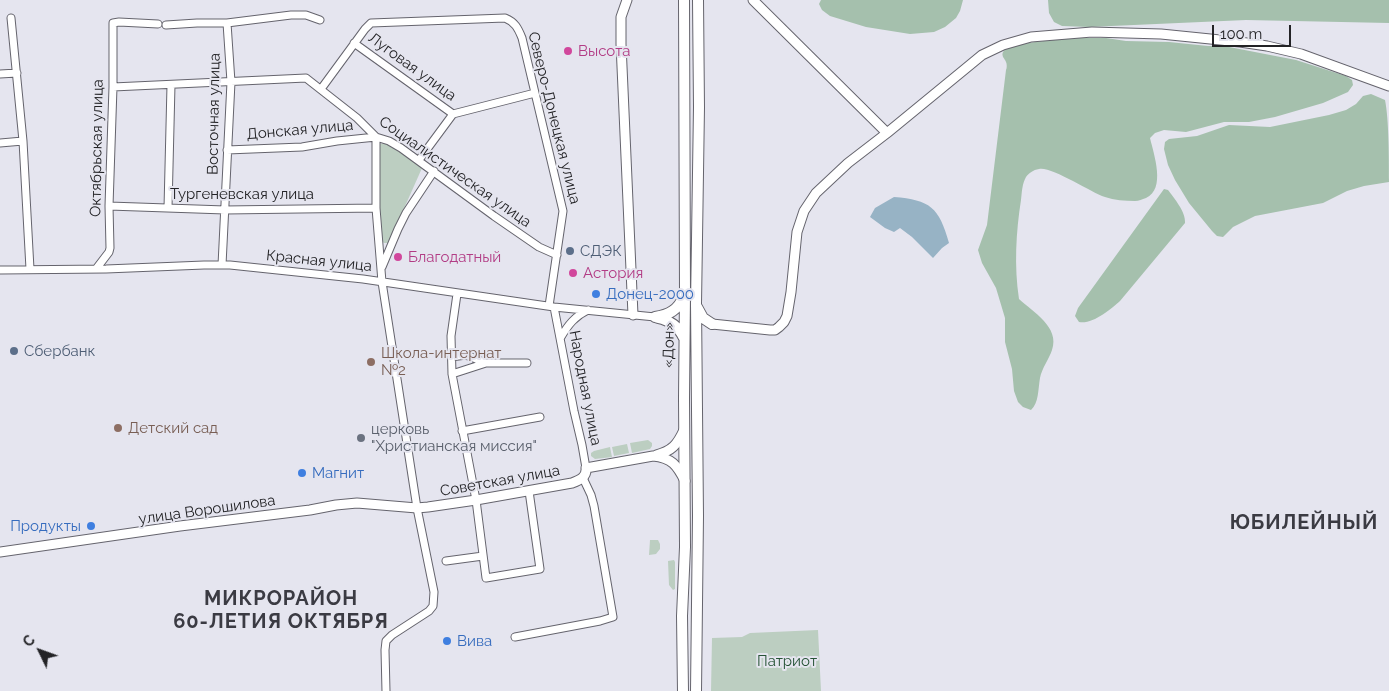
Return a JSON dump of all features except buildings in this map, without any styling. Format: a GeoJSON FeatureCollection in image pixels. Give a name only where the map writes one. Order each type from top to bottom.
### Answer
{"type":"FeatureCollection","features":[{"type":"Feature","properties":{"kind":"highway","name":"«Дон»"},"geometry":{"type":"LineString","coordinates":[[683,691],[682,616],[685,547],[684,0]]}},
{"type":"Feature","properties":{"kind":"highway","name":"«Дон»"},"geometry":{"type":"LineString","coordinates":[[696,691],[698,0]]}},
{"type":"Feature","properties":{"kind":"highway"},"geometry":{"type":"LineString","coordinates":[[654,317],[665,316],[674,311],[685,293]]}},
{"type":"Feature","properties":{"kind":"highway"},"geometry":{"type":"LineString","coordinates":[[696,304],[703,318],[712,324],[702,329],[696,340]]}},
{"type":"Feature","properties":{"kind":"highway"},"geometry":{"type":"LineString","coordinates":[[654,317],[672,322],[680,330],[684,338]]}},
{"type":"Feature","properties":{"kind":"main road"},"geometry":{"type":"LineString","coordinates":[[627,0],[621,17],[621,44],[633,314]]}},
{"type":"Feature","properties":{"kind":"main road"},"geometry":{"type":"LineString","coordinates":[[753,0],[887,133]]}},
{"type":"Feature","properties":{"kind":"main road"},"geometry":{"type":"LineString","coordinates":[[712,324],[775,330],[784,322],[789,308],[797,232],[804,211],[816,193],[848,163],[982,55],[1010,42],[1044,35],[1092,32],[1161,34],[1258,45],[1301,54],[1389,86]]}},
{"type":"Feature","properties":{"kind":"main road","name":"Советская улица"},"geometry":{"type":"LineString","coordinates":[[417,508],[572,483],[585,474],[666,452],[672,449],[681,437],[684,429]]}},
{"type":"Feature","properties":{"kind":"main road"},"geometry":{"type":"LineString","coordinates":[[653,456],[666,458],[672,462],[685,481]]}},
{"type":"Feature","properties":{"kind":"main road","name":"улица Ворошилова"},"geometry":{"type":"LineString","coordinates":[[0,552],[336,505],[357,503],[417,508]]}},
{"type":"Feature","properties":{"kind":"street"},"geometry":{"type":"LineString","coordinates":[[227,24],[291,15],[306,15],[320,20]]}},
{"type":"Feature","properties":{"kind":"street"},"geometry":{"type":"LineString","coordinates":[[11,18],[23,141],[30,270]]}},
{"type":"Feature","properties":{"kind":"street","name":"Северо-Донецкая улица"},"geometry":{"type":"LineString","coordinates":[[354,43],[369,24],[373,23],[505,18],[517,26],[522,38],[563,211],[552,307]]}},
{"type":"Feature","properties":{"kind":"street","name":"Октябрьская улица"},"geometry":{"type":"LineString","coordinates":[[96,269],[110,250],[109,206],[113,24],[119,22],[162,25],[227,24]]}},
{"type":"Feature","properties":{"kind":"street","name":"Восточная улица"},"geometry":{"type":"LineString","coordinates":[[222,265],[231,82],[227,24]]}},
{"type":"Feature","properties":{"kind":"street"},"geometry":{"type":"LineString","coordinates":[[321,89],[354,43]]}},
{"type":"Feature","properties":{"kind":"street","name":"Луговая улица"},"geometry":{"type":"LineString","coordinates":[[354,43],[454,114]]}},
{"type":"Feature","properties":{"kind":"street"},"geometry":{"type":"LineString","coordinates":[[0,74],[17,73]]}},
{"type":"Feature","properties":{"kind":"street","name":"Социалистическая улица"},"geometry":{"type":"LineString","coordinates":[[113,87],[302,77],[309,79],[357,118],[376,137],[389,141],[419,160],[539,247],[557,254]]}},
{"type":"Feature","properties":{"kind":"street"},"geometry":{"type":"LineString","coordinates":[[168,208],[171,85]]}},
{"type":"Feature","properties":{"kind":"street"},"geometry":{"type":"LineString","coordinates":[[419,160],[454,114],[535,93]]}},
{"type":"Feature","properties":{"kind":"street"},"geometry":{"type":"LineString","coordinates":[[376,137],[376,208],[382,282],[417,508],[434,590],[433,606],[429,611],[392,635],[386,642],[386,691]]}},
{"type":"Feature","properties":{"kind":"street","name":"Донская улица"},"geometry":{"type":"LineString","coordinates":[[227,150],[302,147],[376,137]]}},
{"type":"Feature","properties":{"kind":"street"},"geometry":{"type":"LineString","coordinates":[[0,143],[23,141]]}},
{"type":"Feature","properties":{"kind":"street"},"geometry":{"type":"LineString","coordinates":[[381,269],[406,213],[434,171]]}},
{"type":"Feature","properties":{"kind":"street","name":"Тургеневская улица"},"geometry":{"type":"LineString","coordinates":[[109,206],[225,210],[376,208]]}},
{"type":"Feature","properties":{"kind":"street","name":"Красная улица"},"geometry":{"type":"LineString","coordinates":[[0,270],[222,265],[382,282],[552,307],[654,317]]}},
{"type":"Feature","properties":{"kind":"street"},"geometry":{"type":"LineString","coordinates":[[457,294],[451,336],[452,374],[476,500],[486,578],[540,569],[529,491]]}},
{"type":"Feature","properties":{"kind":"street","name":"Народная улица"},"geometry":{"type":"LineString","coordinates":[[515,637],[613,617],[594,506],[585,474],[582,445],[552,307]]}},
{"type":"Feature","properties":{"kind":"street"},"geometry":{"type":"LineString","coordinates":[[560,337],[573,320],[588,310]]}},
{"type":"Feature","properties":{"kind":"street"},"geometry":{"type":"LineString","coordinates":[[451,358],[466,355],[486,363]]}},
{"type":"Feature","properties":{"kind":"street"},"geometry":{"type":"LineString","coordinates":[[452,374],[486,363],[527,363]]}},
{"type":"Feature","properties":{"kind":"street"},"geometry":{"type":"LineString","coordinates":[[462,431],[540,417]]}},
{"type":"Feature","properties":{"kind":"street"},"geometry":{"type":"LineString","coordinates":[[446,561],[483,556]]}},
{"type":"Feature","properties":{"kind":"green space"},"geometry":{"type":"Polygon","coordinates":[[[821,0],[963,0],[956,18],[945,27],[934,32],[910,34],[866,27],[830,16],[822,10],[819,4],[821,0]]]}},
{"type":"Feature","properties":{"kind":"green space"},"geometry":{"type":"Polygon","coordinates":[[[1048,0],[1389,0],[1389,23],[1246,20],[1089,27],[1062,26],[1054,22],[1049,13],[1048,0]]]}},
{"type":"Feature","properties":{"kind":"green space"},"geometry":{"type":"Polygon","coordinates":[[[1077,38],[1106,38],[1126,41],[1224,46],[1296,60],[1346,76],[1352,80],[1353,85],[1348,92],[1323,103],[1275,117],[1249,122],[1224,122],[1186,132],[1164,130],[1155,133],[1150,138],[1156,162],[1156,187],[1152,194],[1139,200],[1123,201],[1105,197],[1045,169],[1037,169],[1028,174],[1022,188],[1017,237],[1016,274],[1019,299],[1049,327],[1053,342],[1051,353],[1041,374],[1037,400],[1031,410],[1023,407],[1018,402],[1014,391],[1012,369],[1005,342],[1005,318],[996,288],[982,263],[978,250],[987,225],[1007,67],[1002,55],[1007,49],[1025,43],[1077,38]]]}},
{"type":"Feature","properties":{"kind":"green space"},"geometry":{"type":"Polygon","coordinates":[[[1371,94],[1385,100],[1388,129],[1389,182],[1347,191],[1323,203],[1255,216],[1233,227],[1223,237],[1217,236],[1212,231],[1189,203],[1168,165],[1164,149],[1165,142],[1169,139],[1197,136],[1229,125],[1270,127],[1329,115],[1346,110],[1356,104],[1363,96],[1371,94]]]}},
{"type":"Feature","properties":{"kind":"green space"},"geometry":{"type":"Polygon","coordinates":[[[385,143],[420,164],[422,168],[388,243],[384,243],[381,240],[378,204],[380,144],[385,143]]]}},
{"type":"Feature","properties":{"kind":"green space"},"geometry":{"type":"Polygon","coordinates":[[[1164,189],[1168,190],[1179,205],[1184,214],[1185,223],[1120,301],[1095,319],[1079,322],[1075,316],[1078,308],[1164,189]]]}},
{"type":"Feature","properties":{"kind":"green space"},"geometry":{"type":"Polygon","coordinates":[[[648,440],[652,443],[650,449],[632,453],[630,443],[648,440]]]}},
{"type":"Feature","properties":{"kind":"green space"},"geometry":{"type":"Polygon","coordinates":[[[627,444],[629,453],[614,456],[612,447],[627,444]]]}},
{"type":"Feature","properties":{"kind":"green space"},"geometry":{"type":"Polygon","coordinates":[[[610,447],[612,457],[595,459],[591,456],[591,453],[594,451],[610,447]]]}},
{"type":"Feature","properties":{"kind":"green space"},"geometry":{"type":"Polygon","coordinates":[[[650,540],[658,540],[660,544],[660,549],[656,554],[649,555],[650,540]]]}},
{"type":"Feature","properties":{"kind":"green space"},"geometry":{"type":"Polygon","coordinates":[[[674,560],[675,589],[673,590],[669,585],[668,561],[674,560]]]}},
{"type":"Feature","properties":{"kind":"green space","name":"Патриот"},"geometry":{"type":"Polygon","coordinates":[[[818,630],[821,691],[711,691],[712,638],[742,637],[750,633],[818,630]]]}},
{"type":"Feature","properties":{"kind":"water"},"geometry":{"type":"Polygon","coordinates":[[[894,197],[925,203],[937,213],[949,243],[933,258],[900,228],[894,232],[870,217],[875,208],[894,197]]]}},
{"type":"Feature","properties":{"kind":"place","name":"Высота"},"geometry":{"type":"Point","coordinates":[568,51]}},
{"type":"Feature","properties":{"kind":"place","name":"СДЭК"},"geometry":{"type":"Point","coordinates":[570,251]}},
{"type":"Feature","properties":{"kind":"place","name":"Благодатный"},"geometry":{"type":"Point","coordinates":[398,257]}},
{"type":"Feature","properties":{"kind":"place","name":"Астория"},"geometry":{"type":"Point","coordinates":[573,273]}},
{"type":"Feature","properties":{"kind":"place","name":"Донец-2000"},"geometry":{"type":"Point","coordinates":[596,294]}},
{"type":"Feature","properties":{"kind":"place","name":"Сбербанк"},"geometry":{"type":"Point","coordinates":[14,351]}},
{"type":"Feature","properties":{"kind":"place","name":"Школа-интернат №2"},"geometry":{"type":"Point","coordinates":[371,362]}},
{"type":"Feature","properties":{"kind":"place","name":"Детский сад"},"geometry":{"type":"Point","coordinates":[118,428]}},
{"type":"Feature","properties":{"kind":"place","name":"церковь \"Христианская миссия\""},"geometry":{"type":"Point","coordinates":[361,438]}},
{"type":"Feature","properties":{"kind":"place","name":"Магнит"},"geometry":{"type":"Point","coordinates":[302,473]}},
{"type":"Feature","properties":{"kind":"place","name":"Продукты"},"geometry":{"type":"Point","coordinates":[91,526]}},
{"type":"Feature","properties":{"kind":"place","name":"Вива"},"geometry":{"type":"Point","coordinates":[447,641]}},
{"type":"Feature","properties":{"kind":"district","name":"ЮБИЛЕЙНЫЙ"},"geometry":{"type":"Point","coordinates":[1304,523]}},
{"type":"Feature","properties":{"kind":"district","name":"МИКРОРАЙОН 60-ЛЕТИЯ ОКТЯБРЯ"},"geometry":{"type":"Point","coordinates":[281,610]}}]}
